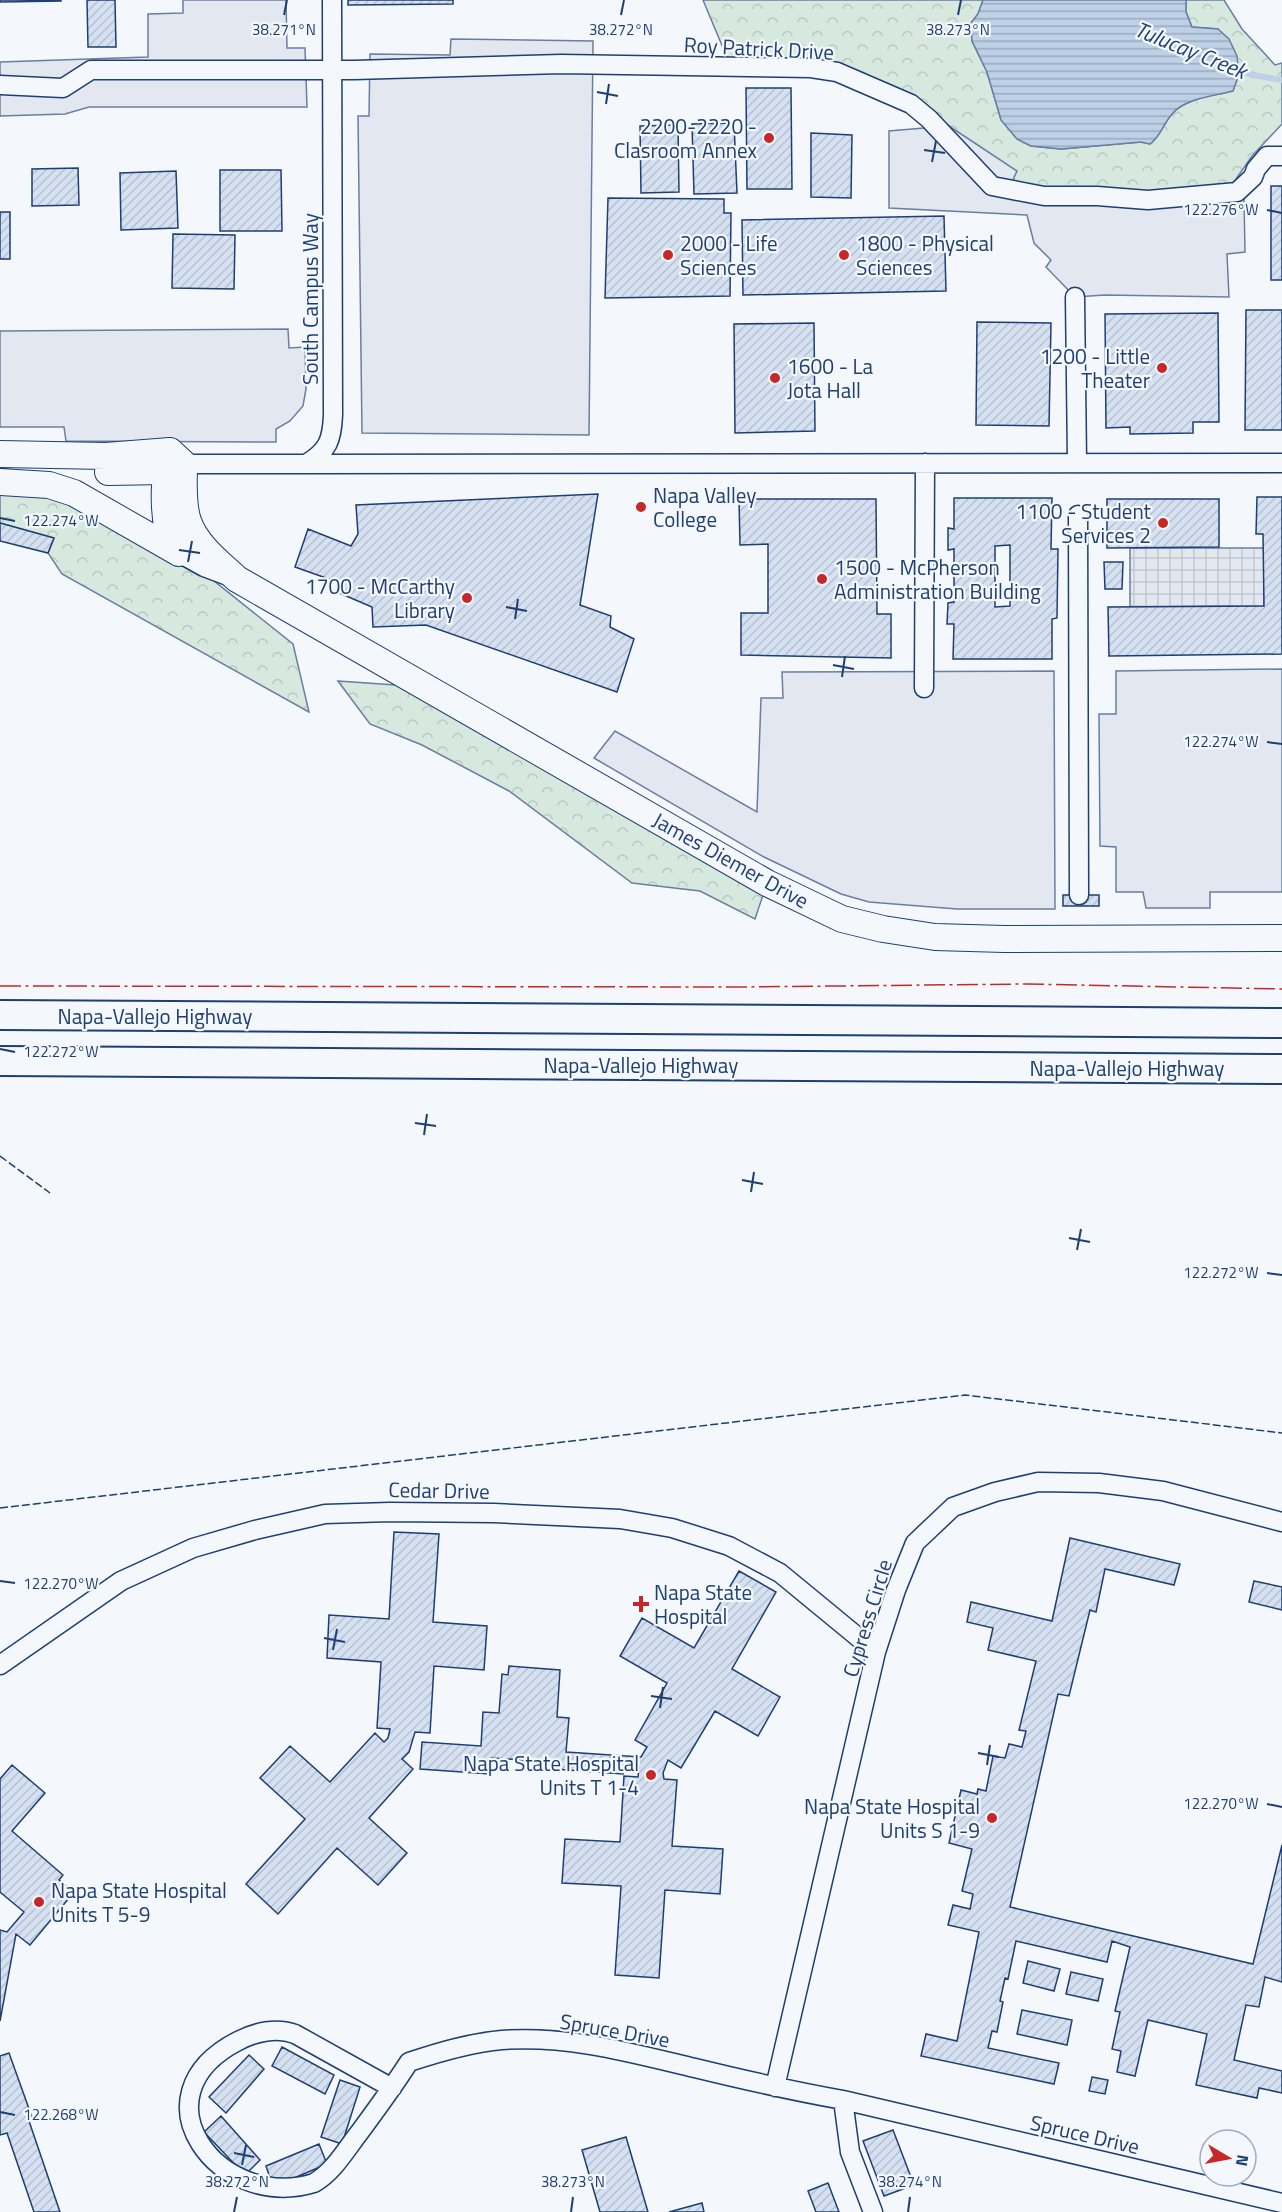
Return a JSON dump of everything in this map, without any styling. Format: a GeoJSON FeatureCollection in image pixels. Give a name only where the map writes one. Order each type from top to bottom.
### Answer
{"type":"FeatureCollection","features":[{"type":"Feature","properties":{"kind":"main road","name":"Napa-Vallejo Highway"},"geometry":{"type":"LineString","coordinates":[[0,1015],[1282,1023]]}},
{"type":"Feature","properties":{"kind":"main road","name":"Napa-Vallejo Highway"},"geometry":{"type":"LineString","coordinates":[[0,1060],[1282,1069]]}},
{"type":"Feature","properties":{"kind":"street","name":"South Campus Way"},"geometry":{"type":"LineString","coordinates":[[306,464],[321,455],[328,445],[332,430],[332,0]]}},
{"type":"Feature","properties":{"kind":"street","name":"Roy Patrick Drive"},"geometry":{"type":"LineString","coordinates":[[0,85],[63,88],[91,70],[332,69],[561,64],[811,68],[837,72],[911,104],[929,119],[992,186],[1044,195],[1148,200],[1237,192],[1252,177],[1267,156],[1282,156]]}},
{"type":"Feature","properties":{"kind":"street"},"geometry":{"type":"LineString","coordinates":[[1075,297],[1077,462]]}},
{"type":"Feature","properties":{"kind":"street"},"geometry":{"type":"LineString","coordinates":[[0,454],[106,456],[173,462],[306,464],[1282,463]]}},
{"type":"Feature","properties":{"kind":"street"},"geometry":{"type":"LineString","coordinates":[[0,476],[173,462]]}},
{"type":"Feature","properties":{"kind":"street"},"geometry":{"type":"LineString","coordinates":[[173,462],[168,534],[179,553]]}},
{"type":"Feature","properties":{"kind":"street","name":"James Diemer Drive"},"geometry":{"type":"LineString","coordinates":[[173,462],[188,523],[204,547],[237,579]]}},
{"type":"Feature","properties":{"kind":"street"},"geometry":{"type":"LineString","coordinates":[[924,688],[925,463]]}},
{"type":"Feature","properties":{"kind":"street"},"geometry":{"type":"LineString","coordinates":[[0,482],[50,485],[74,493],[179,553]]}},
{"type":"Feature","properties":{"kind":"street"},"geometry":{"type":"LineString","coordinates":[[1078,516],[1079,895]]}},
{"type":"Feature","properties":{"kind":"street","name":"James Diemer Drive"},"geometry":{"type":"LineString","coordinates":[[179,553],[204,567],[237,579],[767,883],[842,919],[910,934],[965,939],[1282,938]]}},
{"type":"Feature","properties":{"kind":"street","name":"Cypress Circle"},"geometry":{"type":"LineString","coordinates":[[775,2087],[876,1652],[896,1590],[915,1543],[953,1507],[995,1492],[1038,1482],[1099,1483],[1163,1491],[1282,1522]]}},
{"type":"Feature","properties":{"kind":"street","name":"Cedar Drive"},"geometry":{"type":"LineString","coordinates":[[0,1665],[121,1581],[193,1548],[255,1530],[325,1514],[390,1512],[494,1513],[620,1519],[672,1528],[729,1546],[780,1573],[876,1652]]}},
{"type":"Feature","properties":{"kind":"street","name":"Spruce Drive"},"geometry":{"type":"LineString","coordinates":[[393,2088],[295,2034],[270,2031],[234,2043],[222,2051],[205,2069],[191,2096],[190,2132],[201,2158],[226,2184],[247,2194],[272,2197],[284,2195],[306,2187],[332,2170],[393,2088],[409,2062],[454,2048],[502,2040],[573,2041],[775,2087],[843,2100],[1282,2204]]}},
{"type":"Feature","properties":{"kind":"street"},"geometry":{"type":"LineString","coordinates":[[843,2100],[850,2152],[873,2212]]}},
{"type":"Feature","properties":{"kind":"green space"},"geometry":{"type":"Polygon","coordinates":[[[703,0],[983,0],[978,14],[971,23],[972,41],[987,72],[1001,120],[1017,139],[1031,146],[1061,149],[1141,142],[1150,144],[1169,118],[1184,104],[1233,91],[1239,74],[1218,29],[1192,27],[1186,12],[1186,0],[1224,0],[1242,29],[1275,65],[1282,63],[1282,124],[1252,156],[1234,182],[1204,195],[992,186],[929,119],[862,81],[731,67],[703,0]]]}},
{"type":"Feature","properties":{"kind":"green space"},"geometry":{"type":"Polygon","coordinates":[[[0,482],[49,485],[179,553],[293,644],[309,712],[62,574],[48,553],[54,538],[0,523],[0,482]]]}},
{"type":"Feature","properties":{"kind":"green space"},"geometry":{"type":"Polygon","coordinates":[[[338,681],[425,687],[767,883],[755,919],[700,891],[632,883],[509,791],[422,745],[370,724],[338,681]]]}},
{"type":"Feature","properties":{"kind":"shaded area"},"geometry":{"type":"Polygon","coordinates":[[[183,0],[286,0],[287,48],[305,48],[307,107],[89,107],[65,114],[0,116],[0,62],[148,57],[148,14],[183,13],[183,0]]]}},
{"type":"Feature","properties":{"kind":"shaded area"},"geometry":{"type":"Polygon","coordinates":[[[451,39],[593,41],[589,435],[362,433],[358,116],[369,116],[370,54],[450,55],[451,39]]]}},
{"type":"Feature","properties":{"kind":"shaded area"},"geometry":{"type":"Polygon","coordinates":[[[943,122],[1017,171],[1012,182],[1119,204],[1244,199],[1245,252],[1227,254],[1229,297],[1105,295],[1075,297],[1046,267],[1051,260],[1034,243],[1027,215],[889,208],[889,131],[924,128],[943,122]]]}},
{"type":"Feature","properties":{"kind":"shaded area"},"geometry":{"type":"Polygon","coordinates":[[[288,329],[289,348],[305,347],[306,389],[303,406],[290,421],[276,429],[276,442],[66,441],[64,427],[0,427],[0,331],[288,329]]]}},
{"type":"Feature","properties":{"kind":"shaded area"},"geometry":{"type":"Polygon","coordinates":[[[1130,548],[1264,548],[1264,606],[1130,607],[1130,548]]]}},
{"type":"Feature","properties":{"kind":"shaded area"},"geometry":{"type":"Polygon","coordinates":[[[1282,669],[1282,892],[1210,892],[1210,908],[1146,908],[1143,892],[1116,892],[1116,847],[1100,846],[1099,714],[1116,714],[1116,671],[1282,669]]]}},
{"type":"Feature","properties":{"kind":"shaded area"},"geometry":{"type":"Polygon","coordinates":[[[1054,671],[1055,909],[957,909],[869,902],[841,894],[764,857],[594,758],[615,731],[757,812],[761,698],[783,698],[782,672],[1054,671]]]}},
{"type":"Feature","properties":{"kind":"water"},"geometry":{"type":"Polygon","coordinates":[[[983,0],[1186,0],[1186,12],[1192,27],[1218,29],[1229,39],[1237,56],[1239,74],[1233,91],[1184,104],[1169,118],[1150,144],[1141,142],[1061,149],[1031,146],[1017,139],[1001,120],[987,72],[972,41],[971,23],[978,14],[983,0]]]}},
{"type":"Feature","properties":{"kind":"building"},"geometry":{"type":"Polygon","coordinates":[[[0,0],[61,0],[61,1],[0,2],[0,0]]]}},
{"type":"Feature","properties":{"kind":"building"},"geometry":{"type":"Polygon","coordinates":[[[87,0],[115,0],[116,47],[88,47],[87,0]]]}},
{"type":"Feature","properties":{"kind":"building"},"geometry":{"type":"Polygon","coordinates":[[[348,0],[453,0],[453,4],[348,5],[348,0]]]}},
{"type":"Feature","properties":{"kind":"building","name":"2200-2220 - Clasroom Annex"},"geometry":{"type":"Polygon","coordinates":[[[746,88],[791,88],[792,189],[747,189],[746,88]]]}},
{"type":"Feature","properties":{"kind":"building"},"geometry":{"type":"Polygon","coordinates":[[[734,123],[737,193],[694,194],[692,124],[734,123]]]}},
{"type":"Feature","properties":{"kind":"building"},"geometry":{"type":"Polygon","coordinates":[[[678,125],[679,192],[641,193],[640,126],[678,125]]]}},
{"type":"Feature","properties":{"kind":"building"},"geometry":{"type":"Polygon","coordinates":[[[811,133],[852,135],[851,198],[811,197],[811,133]]]}},
{"type":"Feature","properties":{"kind":"building"},"geometry":{"type":"Polygon","coordinates":[[[78,168],[79,205],[32,206],[32,169],[78,168]]]}},
{"type":"Feature","properties":{"kind":"building"},"geometry":{"type":"Polygon","coordinates":[[[220,170],[281,170],[282,231],[220,231],[220,170]]]}},
{"type":"Feature","properties":{"kind":"building"},"geometry":{"type":"Polygon","coordinates":[[[176,171],[178,228],[121,230],[120,173],[176,171]]]}},
{"type":"Feature","properties":{"kind":"building"},"geometry":{"type":"Polygon","coordinates":[[[1271,186],[1282,186],[1282,280],[1271,280],[1271,186]]]}},
{"type":"Feature","properties":{"kind":"building","name":"2000 - Life Sciences"},"geometry":{"type":"Polygon","coordinates":[[[608,198],[724,199],[724,213],[731,213],[730,296],[605,298],[608,198]]]}},
{"type":"Feature","properties":{"kind":"building"},"geometry":{"type":"Polygon","coordinates":[[[0,212],[10,212],[10,259],[0,259],[0,212]]]}},
{"type":"Feature","properties":{"kind":"building","name":"1800 - Physical Sciences"},"geometry":{"type":"Polygon","coordinates":[[[944,216],[946,291],[743,295],[742,220],[944,216]]]}},
{"type":"Feature","properties":{"kind":"building"},"geometry":{"type":"Polygon","coordinates":[[[173,234],[235,235],[234,289],[172,288],[173,234]]]}},
{"type":"Feature","properties":{"kind":"building"},"geometry":{"type":"Polygon","coordinates":[[[1246,310],[1282,310],[1282,430],[1245,430],[1246,310]]]}},
{"type":"Feature","properties":{"kind":"building","name":"1200 - Little Theater"},"geometry":{"type":"Polygon","coordinates":[[[1218,313],[1219,422],[1193,422],[1193,433],[1130,434],[1130,427],[1106,428],[1105,314],[1218,313]]]}},
{"type":"Feature","properties":{"kind":"building"},"geometry":{"type":"Polygon","coordinates":[[[977,322],[1051,323],[1049,426],[976,425],[977,322]]]}},
{"type":"Feature","properties":{"kind":"building","name":"1600 - La Jota Hall"},"geometry":{"type":"Polygon","coordinates":[[[814,323],[815,431],[735,433],[734,324],[814,323]]]}},
{"type":"Feature","properties":{"kind":"building","name":"1700 - McCarthy Library"},"geometry":{"type":"Polygon","coordinates":[[[598,494],[580,605],[611,616],[610,627],[634,639],[617,692],[426,625],[373,627],[372,607],[337,592],[340,583],[295,567],[308,529],[351,546],[358,534],[356,505],[598,494]]]}},
{"type":"Feature","properties":{"kind":"building"},"geometry":{"type":"Polygon","coordinates":[[[1257,497],[1282,497],[1282,654],[1109,656],[1108,607],[1264,606],[1263,534],[1256,534],[1257,497]]]}},
{"type":"Feature","properties":{"kind":"building"},"geometry":{"type":"Polygon","coordinates":[[[954,498],[1052,498],[1051,549],[1058,549],[1057,618],[1052,619],[1052,659],[953,659],[954,624],[947,624],[948,603],[954,602],[954,549],[948,550],[948,528],[954,529],[954,498]],[[1010,545],[995,546],[995,607],[1010,606],[1010,545]]]}},
{"type":"Feature","properties":{"kind":"building","name":"1500 - McPherson Administration Building"},"geometry":{"type":"Polygon","coordinates":[[[739,499],[876,499],[877,614],[891,614],[891,658],[741,655],[741,613],[768,613],[768,544],[740,545],[739,499]]]}},
{"type":"Feature","properties":{"kind":"building","name":"1100 - Student Services 2"},"geometry":{"type":"Polygon","coordinates":[[[1107,499],[1219,499],[1219,547],[1107,548],[1107,499]]]}},
{"type":"Feature","properties":{"kind":"building"},"geometry":{"type":"Polygon","coordinates":[[[0,523],[54,538],[48,553],[0,541],[0,523]]]}},
{"type":"Feature","properties":{"kind":"building"},"geometry":{"type":"Polygon","coordinates":[[[1104,562],[1123,562],[1122,589],[1105,589],[1104,562]]]}},
{"type":"Feature","properties":{"kind":"building"},"geometry":{"type":"Polygon","coordinates":[[[1063,895],[1099,895],[1099,906],[1063,906],[1063,895]]]}},
{"type":"Feature","properties":{"kind":"building","name":"Napa State Hospital Units T 1-4"},"geometry":{"type":"Polygon","coordinates":[[[394,1532],[439,1534],[433,1622],[487,1626],[484,1670],[434,1666],[430,1733],[415,1732],[409,1752],[402,1759],[413,1769],[369,1818],[407,1853],[378,1885],[337,1848],[278,1914],[246,1884],[305,1819],[260,1778],[290,1746],[330,1782],[375,1733],[384,1742],[388,1738],[390,1729],[377,1728],[381,1662],[327,1658],[329,1615],[389,1619],[394,1532]]]}},
{"type":"Feature","properties":{"kind":"building","name":"Napa State Hospital Units S 1-9"},"geometry":{"type":"Polygon","coordinates":[[[1070,1538],[1180,1564],[1174,1585],[1105,1569],[1096,1612],[1090,1610],[1069,1696],[1058,1694],[1010,1907],[1253,1964],[1282,1845],[1282,1982],[1265,1977],[1259,2007],[1246,2005],[1234,2060],[1282,2071],[1282,2093],[1259,2088],[1257,2098],[1196,2085],[1207,2034],[1148,2020],[1135,2076],[1117,2072],[1121,2051],[1112,2049],[1120,2012],[1115,2011],[1130,1947],[1112,1941],[1107,1962],[1016,1941],[1008,1979],[1005,1978],[1000,2001],[1003,2002],[997,2032],[992,2031],[988,2048],[1059,2063],[1054,2084],[921,2056],[926,2034],[957,2041],[979,1932],[948,1925],[953,1905],[970,1909],[973,1894],[962,1891],[972,1849],[949,1843],[961,1790],[977,1794],[978,1789],[986,1791],[993,1756],[1005,1758],[1009,1744],[1022,1747],[1026,1731],[1019,1730],[1036,1661],[988,1650],[993,1628],[967,1622],[971,1602],[1052,1621],[1070,1538]]]}},
{"type":"Feature","properties":{"kind":"building","name":"Napa State Hospital Units T 1-4"},"geometry":{"type":"Polygon","coordinates":[[[739,1571],[776,1592],[732,1669],[780,1697],[758,1736],[715,1711],[681,1768],[668,1760],[663,1773],[664,1779],[677,1780],[672,1846],[723,1849],[720,1894],[665,1890],[659,1978],[615,1975],[621,1886],[562,1883],[565,1839],[620,1842],[624,1776],[638,1777],[639,1767],[624,1766],[623,1774],[554,1769],[554,1762],[491,1758],[490,1774],[420,1769],[422,1742],[481,1746],[483,1712],[499,1713],[502,1674],[508,1675],[509,1666],[560,1670],[557,1717],[569,1718],[566,1752],[641,1757],[647,1747],[635,1740],[667,1683],[620,1656],[642,1618],[694,1648],[739,1571]]]}},
{"type":"Feature","properties":{"kind":"building"},"geometry":{"type":"Polygon","coordinates":[[[1254,1581],[1282,1587],[1282,1610],[1249,1602],[1254,1581]]]}},
{"type":"Feature","properties":{"kind":"building","name":"Napa State Hospital Units T 5-9"},"geometry":{"type":"Polygon","coordinates":[[[12,1765],[45,1793],[12,1831],[63,1875],[59,1880],[74,1892],[30,1945],[16,1934],[0,2021],[0,1930],[7,1932],[24,1912],[0,1892],[0,1779],[12,1765]]]}},
{"type":"Feature","properties":{"kind":"building"},"geometry":{"type":"Polygon","coordinates":[[[1028,1961],[1060,1969],[1054,1991],[1023,1983],[1028,1961]]]}},
{"type":"Feature","properties":{"kind":"building"},"geometry":{"type":"Polygon","coordinates":[[[1071,1972],[1103,1979],[1098,2001],[1066,1994],[1071,1972]]]}},
{"type":"Feature","properties":{"kind":"building"},"geometry":{"type":"Polygon","coordinates":[[[1022,2010],[1072,2020],[1067,2045],[1017,2034],[1022,2010]]]}},
{"type":"Feature","properties":{"kind":"building"},"geometry":{"type":"Polygon","coordinates":[[[282,2047],[334,2075],[325,2094],[272,2066],[282,2047]]]}},
{"type":"Feature","properties":{"kind":"building"},"geometry":{"type":"Polygon","coordinates":[[[9,2053],[33,2120],[29,2121],[60,2212],[34,2212],[7,2133],[0,2135],[0,2056],[9,2053]]]}},
{"type":"Feature","properties":{"kind":"building"},"geometry":{"type":"Polygon","coordinates":[[[249,2055],[264,2069],[226,2113],[209,2097],[249,2055]]]}},
{"type":"Feature","properties":{"kind":"building"},"geometry":{"type":"Polygon","coordinates":[[[1092,2077],[1108,2080],[1105,2094],[1089,2091],[1092,2077]]]}},
{"type":"Feature","properties":{"kind":"building"},"geometry":{"type":"Polygon","coordinates":[[[340,2080],[360,2087],[342,2144],[321,2137],[340,2080]]]}},
{"type":"Feature","properties":{"kind":"building"},"geometry":{"type":"Polygon","coordinates":[[[221,2116],[260,2160],[245,2175],[204,2132],[221,2116]]]}},
{"type":"Feature","properties":{"kind":"building"},"geometry":{"type":"Polygon","coordinates":[[[893,2130],[914,2185],[884,2196],[863,2141],[893,2130]]]}},
{"type":"Feature","properties":{"kind":"building"},"geometry":{"type":"Polygon","coordinates":[[[626,2137],[648,2212],[600,2212],[582,2150],[626,2137]]]}},
{"type":"Feature","properties":{"kind":"building"},"geometry":{"type":"Polygon","coordinates":[[[319,2144],[327,2164],[273,2187],[266,2166],[319,2144]]]}},
{"type":"Feature","properties":{"kind":"building"},"geometry":{"type":"Polygon","coordinates":[[[828,2183],[839,2212],[816,2212],[808,2191],[828,2183]]]}},
{"type":"Feature","properties":{"kind":"building"},"geometry":{"type":"Polygon","coordinates":[[[702,2203],[704,2212],[669,2212],[702,2203]]]}},
{"type":"Feature","properties":{"kind":"waterway","name":"Tulucay Creek"},"geometry":{"type":"LineString","coordinates":[[1234,67],[1252,75],[1282,80]]}},
{"type":"Feature","properties":{"kind":"fence"},"geometry":{"type":"LineString","coordinates":[[0,1156],[50,1193]]}},
{"type":"Feature","properties":{"kind":"fence"},"geometry":{"type":"LineString","coordinates":[[0,1508],[965,1395],[1282,1433]]}},
{"type":"Feature","properties":{"kind":"power"},"geometry":{"type":"LineString","coordinates":[[0,986],[741,987],[1026,984],[1282,989]]}},
{"type":"Feature","properties":{"kind":"place","name":"2200-2220 - Clasroom Annex"},"geometry":{"type":"Point","coordinates":[769,138]}},
{"type":"Feature","properties":{"kind":"place","name":"2000 - Life Sciences"},"geometry":{"type":"Point","coordinates":[668,255]}},
{"type":"Feature","properties":{"kind":"place","name":"1800 - Physical Sciences"},"geometry":{"type":"Point","coordinates":[844,255]}},
{"type":"Feature","properties":{"kind":"place","name":"1200 - Little Theater"},"geometry":{"type":"Point","coordinates":[1162,368]}},
{"type":"Feature","properties":{"kind":"place","name":"1600 - La Jota Hall"},"geometry":{"type":"Point","coordinates":[775,378]}},
{"type":"Feature","properties":{"kind":"place","name":"Napa Valley College"},"geometry":{"type":"Point","coordinates":[641,507]}},
{"type":"Feature","properties":{"kind":"place","name":"1100 - Student Services 2"},"geometry":{"type":"Point","coordinates":[1163,523]}},
{"type":"Feature","properties":{"kind":"place","name":"1500 - McPherson Administration Building"},"geometry":{"type":"Point","coordinates":[822,579]}},
{"type":"Feature","properties":{"kind":"place","name":"1700 - McCarthy Library"},"geometry":{"type":"Point","coordinates":[467,598]}},
{"type":"Feature","properties":{"kind":"place","name":"Napa State Hospital"},"geometry":{"type":"Point","coordinates":[641,1604]}},
{"type":"Feature","properties":{"kind":"place","name":"Napa State Hospital Units T 1-4"},"geometry":{"type":"Point","coordinates":[651,1775]}},
{"type":"Feature","properties":{"kind":"place","name":"Napa State Hospital Units S 1-9"},"geometry":{"type":"Point","coordinates":[992,1818]}},
{"type":"Feature","properties":{"kind":"place","name":"Napa State Hospital Units T 5-9"},"geometry":{"type":"Point","coordinates":[39,1902]}}]}
